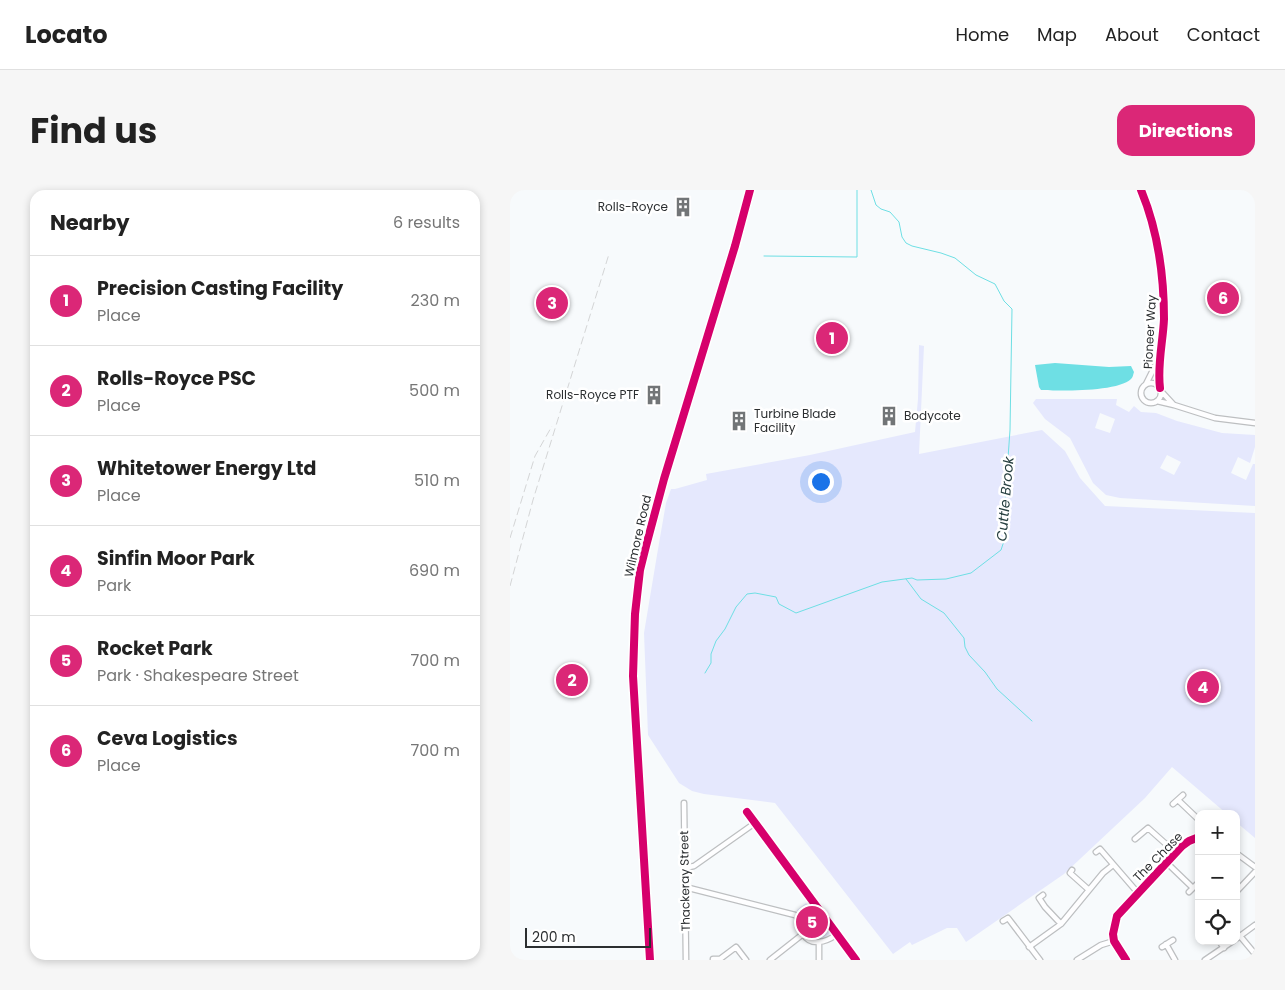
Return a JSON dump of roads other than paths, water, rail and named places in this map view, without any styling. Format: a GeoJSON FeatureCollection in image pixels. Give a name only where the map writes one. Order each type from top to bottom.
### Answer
{"type":"FeatureCollection","features":[{"type":"Feature","properties":{"kind":"street","name":"Wilmore Road"},"geometry":{"type":"LineString","coordinates":[[650,960],[633,676],[634,634],[640,570],[664,479],[750,190]]}},
{"type":"Feature","properties":{"kind":"street","name":"Pioneer Way"},"geometry":{"type":"LineString","coordinates":[[1142,190],[1151,218],[1161,265],[1164,319],[1160,356],[1160,389]]}},
{"type":"Feature","properties":{"kind":"street","name":"Pioneer Way"},"geometry":{"type":"LineString","coordinates":[[1144,386],[1160,356]]}},
{"type":"Feature","properties":{"kind":"street"},"geometry":{"type":"LineString","coordinates":[[1174,405],[1156,385],[1151,383],[1144,386],[1141,394],[1143,399],[1149,403],[1157,402],[1174,405],[1215,418],[1255,423]]}},
{"type":"Feature","properties":{"kind":"street"},"geometry":{"type":"LineString","coordinates":[[1157,402],[1161,395],[1160,389]]}},
{"type":"Feature","properties":{"kind":"street"},"geometry":{"type":"LineString","coordinates":[[1173,804],[1183,795]]}},
{"type":"Feature","properties":{"kind":"street"},"geometry":{"type":"LineString","coordinates":[[1178,800],[1195,816]]}},
{"type":"Feature","properties":{"kind":"street","name":"Thackeray Street"},"geometry":{"type":"LineString","coordinates":[[684,803],[686,960]]}},
{"type":"Feature","properties":{"kind":"street"},"geometry":{"type":"LineString","coordinates":[[747,812],[836,936],[856,960]]}},
{"type":"Feature","properties":{"kind":"street"},"geometry":{"type":"LineString","coordinates":[[684,868],[694,866],[755,823]]}},
{"type":"Feature","properties":{"kind":"street"},"geometry":{"type":"LineString","coordinates":[[1135,838],[1148,828],[1176,853]]}},
{"type":"Feature","properties":{"kind":"street","name":"The Chase"},"geometry":{"type":"LineString","coordinates":[[1114,941],[1113,934],[1117,916],[1189,840],[1195,838]]}},
{"type":"Feature","properties":{"kind":"street"},"geometry":{"type":"LineString","coordinates":[[1096,852],[1100,849],[1136,895]]}},
{"type":"Feature","properties":{"kind":"street"},"geometry":{"type":"LineString","coordinates":[[1239,855],[1255,867]]}},
{"type":"Feature","properties":{"kind":"street"},"geometry":{"type":"LineString","coordinates":[[1167,863],[1195,886],[1189,892]]}},
{"type":"Feature","properties":{"kind":"street"},"geometry":{"type":"LineString","coordinates":[[1029,947],[1061,924],[1103,874],[1113,865]]}},
{"type":"Feature","properties":{"kind":"street"},"geometry":{"type":"LineString","coordinates":[[1072,870],[1070,873],[1089,890]]}},
{"type":"Feature","properties":{"kind":"street"},"geometry":{"type":"LineString","coordinates":[[1240,888],[1255,872]]}},
{"type":"Feature","properties":{"kind":"street"},"geometry":{"type":"LineString","coordinates":[[685,887],[795,915],[799,918],[803,934],[809,940],[819,943],[836,936]]}},
{"type":"Feature","properties":{"kind":"street"},"geometry":{"type":"LineString","coordinates":[[1042,895],[1039,898],[1061,924]]}},
{"type":"Feature","properties":{"kind":"street"},"geometry":{"type":"LineString","coordinates":[[1004,921],[1008,918],[1040,960]]}},
{"type":"Feature","properties":{"kind":"street"},"geometry":{"type":"LineString","coordinates":[[1240,936],[1255,925]]}},
{"type":"Feature","properties":{"kind":"street"},"geometry":{"type":"LineString","coordinates":[[770,960],[803,934]]}},
{"type":"Feature","properties":{"kind":"street"},"geometry":{"type":"LineString","coordinates":[[1240,939],[1255,954]]}},
{"type":"Feature","properties":{"kind":"street"},"geometry":{"type":"LineString","coordinates":[[1173,940],[1164,945],[1175,960]]}},
{"type":"Feature","properties":{"kind":"street"},"geometry":{"type":"LineString","coordinates":[[1077,960],[1101,945],[1114,941],[1126,960]]}},
{"type":"Feature","properties":{"kind":"street"},"geometry":{"type":"LineString","coordinates":[[819,943],[819,960]]}},
{"type":"Feature","properties":{"kind":"street"},"geometry":{"type":"LineString","coordinates":[[1205,960],[1213,958],[1227,945]]}},
{"type":"Feature","properties":{"kind":"street"},"geometry":{"type":"LineString","coordinates":[[713,959],[720,959],[736,947],[746,960]]}},
{"type":"Feature","properties":{"kind":"water"},"geometry":{"type":"Polygon","coordinates":[[[1055,363],[1109,367],[1131,366],[1134,372],[1131,379],[1114,386],[1088,390],[1041,390],[1035,365],[1055,363]]]}},
{"type":"Feature","properties":{"kind":"waterway"},"geometry":{"type":"LineString","coordinates":[[764,256],[857,257],[857,190]]}},
{"type":"Feature","properties":{"kind":"waterway","name":"Cuttle Brook"},"geometry":{"type":"LineString","coordinates":[[705,673],[711,663],[711,654],[716,641],[725,629],[736,607],[747,594],[755,593],[776,597],[779,604],[796,613],[882,582],[912,578],[917,580],[946,579],[971,573],[1001,550],[1004,541],[1003,529],[1010,430],[1012,309],[1004,301],[995,284],[976,275],[955,258],[906,243],[902,237],[899,222],[890,212],[876,205],[871,190]]}},
{"type":"Feature","properties":{"kind":"waterway"},"geometry":{"type":"LineString","coordinates":[[906,579],[921,599],[944,613],[964,638],[965,647],[969,655],[985,672],[997,689],[1032,721]]}},
{"type":"Feature","properties":{"kind":"railway"},"geometry":{"type":"LineString","coordinates":[[510,586],[533,500],[609,254]]}},
{"type":"Feature","properties":{"kind":"railway"},"geometry":{"type":"LineString","coordinates":[[510,538],[535,456],[552,426]]}},
{"type":"Feature","properties":{"kind":"place","name":"Rolls-Royce"},"geometry":{"type":"Point","coordinates":[683,207]}},
{"type":"Feature","properties":{"kind":"place","name":"Ceva Logistics"},"geometry":{"type":"Point","coordinates":[1223,298]}},
{"type":"Feature","properties":{"kind":"place","name":"Whitetower Energy Ltd"},"geometry":{"type":"Point","coordinates":[552,303]}},
{"type":"Feature","properties":{"kind":"place","name":"Precision Casting Facility"},"geometry":{"type":"Point","coordinates":[832,338]}},
{"type":"Feature","properties":{"kind":"place","name":"Rolls-Royce PTF"},"geometry":{"type":"Point","coordinates":[654,395]}},
{"type":"Feature","properties":{"kind":"place","name":"Bodycote"},"geometry":{"type":"Point","coordinates":[889,416]}},
{"type":"Feature","properties":{"kind":"place","name":"Turbine Blade Facility"},"geometry":{"type":"Point","coordinates":[739,421]}},
{"type":"Feature","properties":{"kind":"place","name":"Rolls-Royce PSC"},"geometry":{"type":"Point","coordinates":[572,680]}},
{"type":"Feature","properties":{"kind":"place","name":"Sinfin Moor Park"},"geometry":{"type":"Point","coordinates":[1203,687]}},
{"type":"Feature","properties":{"kind":"place","name":"Rocket Park"},"geometry":{"type":"Point","coordinates":[812,922]}}]}
